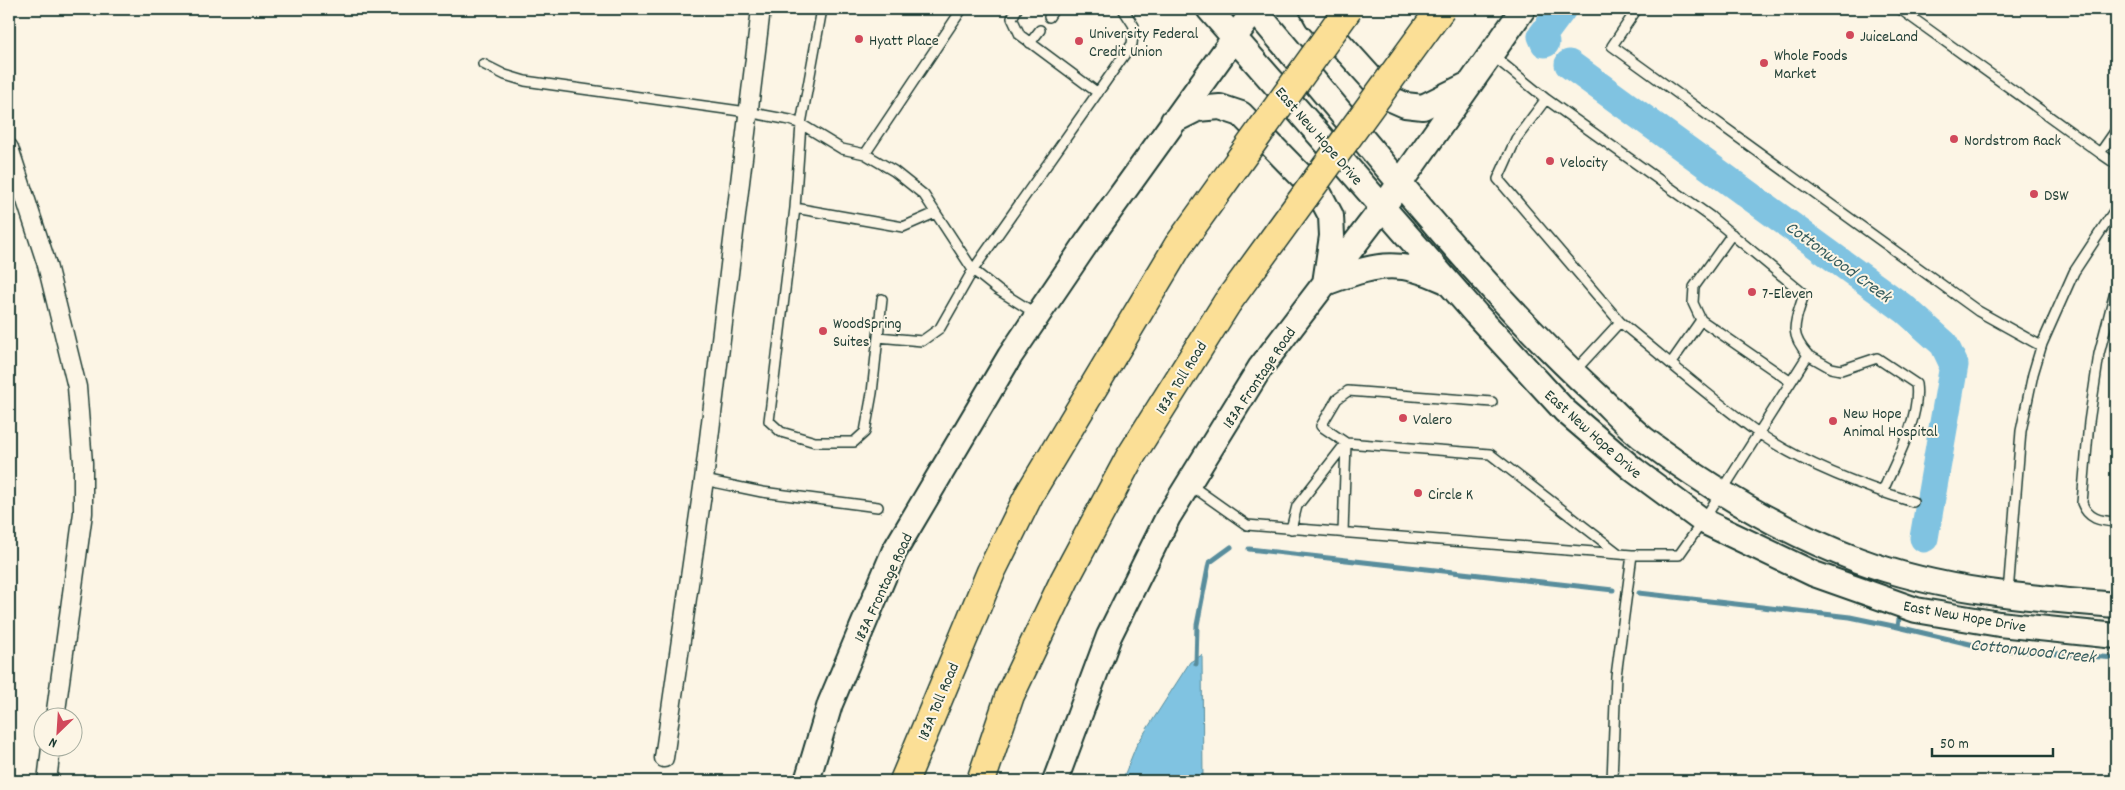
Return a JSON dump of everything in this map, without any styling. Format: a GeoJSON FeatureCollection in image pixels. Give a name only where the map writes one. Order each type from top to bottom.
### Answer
{"type":"FeatureCollection","features":[{"type":"Feature","properties":{"kind":"highway","name":"183A Toll Road"},"geometry":{"type":"LineString","coordinates":[[904,781],[991,572],[1030,493],[1178,246],[1348,9]]}},
{"type":"Feature","properties":{"kind":"highway","name":"183A Toll Road"},"geometry":{"type":"LineString","coordinates":[[981,781],[1010,695],[1065,578],[1129,459],[1226,303],[1441,9]]}},
{"type":"Feature","properties":{"kind":"main road","name":"East New Hope Drive"},"geometry":{"type":"LineString","coordinates":[[1209,9],[1448,282],[1565,410],[1634,470],[1703,521],[1814,574],[1916,610],[1999,624],[2116,636]]}},
{"type":"Feature","properties":{"kind":"main road","name":"East New Hope Drive"},"geometry":{"type":"LineString","coordinates":[[1254,9],[1399,184],[1485,282],[1573,373],[1642,437],[1681,465],[1720,492],[1790,531],[1857,560],[1935,583],[2008,596],[2116,606]]}},
{"type":"Feature","properties":{"kind":"main road","name":"183A Frontage Road"},"geometry":{"type":"LineString","coordinates":[[808,781],[830,704],[894,552],[1010,356],[1254,9]]}},
{"type":"Feature","properties":{"kind":"main road"},"geometry":{"type":"LineString","coordinates":[[1312,9],[1317,18],[1389,98],[1397,102],[1423,107],[1472,82]]}},
{"type":"Feature","properties":{"kind":"main road","name":"183A Frontage Road"},"geometry":{"type":"LineString","coordinates":[[1055,781],[1109,636],[1168,517],[1188,484],[1260,368],[1383,207],[1523,9]]}},
{"type":"Feature","properties":{"kind":"main road"},"geometry":{"type":"LineString","coordinates":[[1173,122],[1197,109],[1220,107],[1241,114],[1320,195],[1331,216],[1332,236],[1325,283],[1360,270],[1394,266],[1414,268],[1448,282]]}},
{"type":"Feature","properties":{"kind":"street"},"geometry":{"type":"LineString","coordinates":[[664,758],[704,480],[747,112],[761,9]]}},
{"type":"Feature","properties":{"kind":"street"},"geometry":{"type":"LineString","coordinates":[[9,148],[47,265],[78,386],[83,463],[83,513],[56,708]]}},
{"type":"Feature","properties":{"kind":"street"},"geometry":{"type":"LineString","coordinates":[[47,781],[50,758]]}},
{"type":"Feature","properties":{"kind":"lane"},"geometry":{"type":"LineString","coordinates":[[865,154],[962,9]]}},
{"type":"Feature","properties":{"kind":"lane"},"geometry":{"type":"LineString","coordinates":[[1017,9],[1012,18],[1020,35],[1098,93]]}},
{"type":"Feature","properties":{"kind":"lane"},"geometry":{"type":"LineString","coordinates":[[878,337],[922,341],[940,328],[973,270],[1132,44],[1134,26],[1123,9]]}},
{"type":"Feature","properties":{"kind":"lane"},"geometry":{"type":"LineString","coordinates":[[1637,9],[1612,46],[1978,311],[2041,346]]}},
{"type":"Feature","properties":{"kind":"lane"},"geometry":{"type":"LineString","coordinates":[[1900,9],[2116,164]]}},
{"type":"Feature","properties":{"kind":"lane"},"geometry":{"type":"LineString","coordinates":[[823,10],[801,124],[794,208],[769,420],[781,432],[815,442],[854,442],[865,432],[872,393],[882,299]]}},
{"type":"Feature","properties":{"kind":"lane"},"geometry":{"type":"LineString","coordinates":[[1030,43],[1040,30]]}},
{"type":"Feature","properties":{"kind":"lane"},"geometry":{"type":"LineString","coordinates":[[1491,55],[1546,98],[1711,217],[1804,294],[1795,325],[1795,334],[1798,344],[1808,355],[1831,368],[1841,370],[1877,358],[1916,384],[1918,394],[1908,433],[1882,493]]}},
{"type":"Feature","properties":{"kind":"lane"},"geometry":{"type":"LineString","coordinates":[[483,64],[505,75],[525,81],[747,112],[790,120],[801,124],[842,149],[865,154],[894,171],[924,195],[973,270],[998,290],[1038,315]]}},
{"type":"Feature","properties":{"kind":"lane"},"geometry":{"type":"LineString","coordinates":[[1546,98],[1516,139],[1498,179],[1620,322],[1758,432],[1819,467],[1882,493],[1913,502]]}},
{"type":"Feature","properties":{"kind":"lane"},"geometry":{"type":"LineString","coordinates":[[2100,153],[2116,130]]}},
{"type":"Feature","properties":{"kind":"lane"},"geometry":{"type":"LineString","coordinates":[[794,208],[903,227],[935,213]]}},
{"type":"Feature","properties":{"kind":"lane"},"geometry":{"type":"LineString","coordinates":[[2008,596],[2021,432],[2033,374],[2041,346],[2074,272],[2116,208]]}},
{"type":"Feature","properties":{"kind":"lane"},"geometry":{"type":"LineString","coordinates":[[1732,234],[1694,287],[1694,303],[1701,320],[1791,382]]}},
{"type":"Feature","properties":{"kind":"lane"},"geometry":{"type":"LineString","coordinates":[[2116,288],[2099,354],[2089,422],[2082,503],[2085,513],[2094,518],[2116,522]]}},
{"type":"Feature","properties":{"kind":"lane"},"geometry":{"type":"LineString","coordinates":[[1671,363],[1701,320]]}},
{"type":"Feature","properties":{"kind":"lane"},"geometry":{"type":"LineString","coordinates":[[1573,373],[1620,322]]}},
{"type":"Feature","properties":{"kind":"lane"},"geometry":{"type":"LineString","coordinates":[[1188,484],[1246,526],[1632,555],[1678,554],[1703,521],[1808,355]]}},
{"type":"Feature","properties":{"kind":"lane"},"geometry":{"type":"LineString","coordinates":[[1492,402],[1348,391],[1337,399],[1320,426],[1346,443],[1490,454],[1619,554]]}},
{"type":"Feature","properties":{"kind":"lane"},"geometry":{"type":"LineString","coordinates":[[1291,529],[1296,506],[1346,443]]}},
{"type":"Feature","properties":{"kind":"lane"},"geometry":{"type":"LineString","coordinates":[[1343,533],[1346,443]]}},
{"type":"Feature","properties":{"kind":"lane"},"geometry":{"type":"LineString","coordinates":[[704,480],[762,492],[878,506]]}},
{"type":"Feature","properties":{"kind":"lane"},"geometry":{"type":"LineString","coordinates":[[1612,781],[1616,676],[1632,555]]}},
{"type":"Feature","properties":{"kind":"water"},"geometry":{"type":"Polygon","coordinates":[[[1202,655],[1203,781],[1122,781],[1136,746],[1190,662],[1202,655]]]}},
{"type":"Feature","properties":{"kind":"waterway","name":"Cottonwood Creek"},"geometry":{"type":"LineString","coordinates":[[1545,43],[1542,36],[1562,9]]}},
{"type":"Feature","properties":{"kind":"waterway","name":"Cottonwood Creek"},"geometry":{"type":"LineString","coordinates":[[1569,64],[1906,310],[1944,344],[1954,365],[1924,538]]}},
{"type":"Feature","properties":{"kind":"waterway"},"geometry":{"type":"LineString","coordinates":[[1196,664],[1197,625],[1209,563],[1231,547]]}},
{"type":"Feature","properties":{"kind":"waterway"},"geometry":{"type":"LineString","coordinates":[[1249,549],[1613,590]]}},
{"type":"Feature","properties":{"kind":"waterway"},"geometry":{"type":"LineString","coordinates":[[1639,593],[1850,617],[1898,627]]}},
{"type":"Feature","properties":{"kind":"waterway","name":"Cottonwood Creek"},"geometry":{"type":"LineString","coordinates":[[1899,619],[1898,627],[1991,649],[2116,658]]}},
{"type":"Feature","properties":{"kind":"place","name":"JuiceLand"},"geometry":{"type":"Point","coordinates":[1850,35]}},
{"type":"Feature","properties":{"kind":"place","name":"Hyatt Place"},"geometry":{"type":"Point","coordinates":[859,39]}},
{"type":"Feature","properties":{"kind":"place","name":"University Federal Credit Union"},"geometry":{"type":"Point","coordinates":[1079,41]}},
{"type":"Feature","properties":{"kind":"place","name":"Whole Foods Market"},"geometry":{"type":"Point","coordinates":[1764,63]}},
{"type":"Feature","properties":{"kind":"place","name":"Nordstrom Rack"},"geometry":{"type":"Point","coordinates":[1954,139]}},
{"type":"Feature","properties":{"kind":"place","name":"Velocity"},"geometry":{"type":"Point","coordinates":[1550,161]}},
{"type":"Feature","properties":{"kind":"place","name":"DSW"},"geometry":{"type":"Point","coordinates":[2034,194]}},
{"type":"Feature","properties":{"kind":"place","name":"7-Eleven"},"geometry":{"type":"Point","coordinates":[1752,292]}},
{"type":"Feature","properties":{"kind":"place","name":"WoodSpring Suites"},"geometry":{"type":"Point","coordinates":[823,331]}},
{"type":"Feature","properties":{"kind":"place","name":"Valero"},"geometry":{"type":"Point","coordinates":[1403,418]}},
{"type":"Feature","properties":{"kind":"place","name":"New Hope Animal Hospital"},"geometry":{"type":"Point","coordinates":[1833,421]}},
{"type":"Feature","properties":{"kind":"place","name":"Circle K"},"geometry":{"type":"Point","coordinates":[1418,493]}}]}
